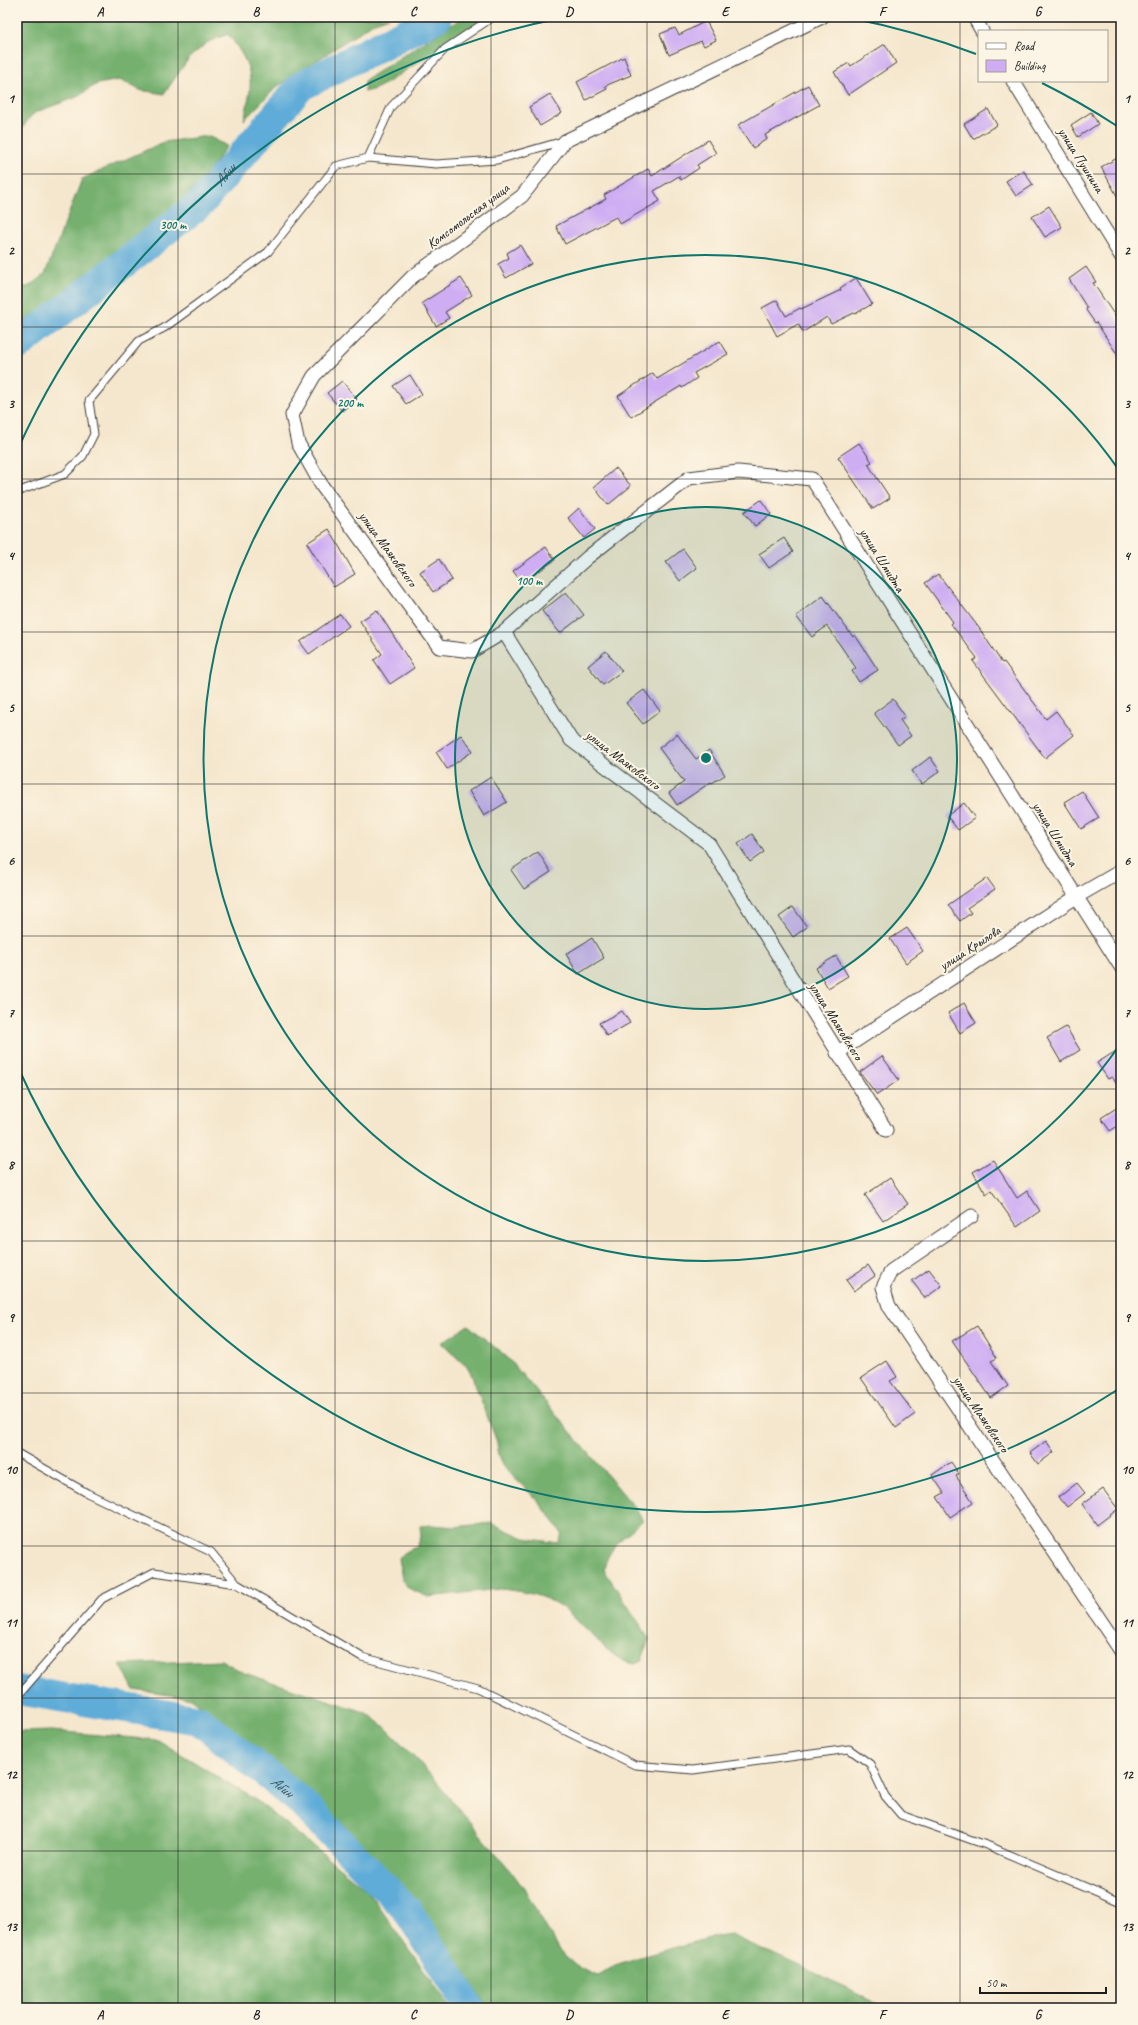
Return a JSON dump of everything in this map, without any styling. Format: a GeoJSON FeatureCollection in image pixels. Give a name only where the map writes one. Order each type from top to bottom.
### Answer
{"type":"FeatureCollection","features":[{"type":"Feature","properties":{"kind":"street","name":"Комсомольская улица"},"geometry":{"type":"LineString","coordinates":[[292,415],[314,376],[412,278],[522,196],[565,141],[822,17]]}},
{"type":"Feature","properties":{"kind":"street"},"geometry":{"type":"LineString","coordinates":[[974,17],[981,30]]}},
{"type":"Feature","properties":{"kind":"street","name":"улица Пушкина"},"geometry":{"type":"LineString","coordinates":[[1014,82],[1121,256]]}},
{"type":"Feature","properties":{"kind":"street","name":"улица Маяковского"},"geometry":{"type":"LineString","coordinates":[[292,415],[298,443],[322,486],[439,647],[472,651],[504,632],[571,740],[709,844],[886,1130]]}},
{"type":"Feature","properties":{"kind":"street","name":"улица Шмидта"},"geometry":{"type":"LineString","coordinates":[[504,632],[588,557],[688,478],[738,472],[812,479],[1121,966]]}},
{"type":"Feature","properties":{"kind":"street","name":"улица Крылова"},"geometry":{"type":"LineString","coordinates":[[837,1053],[1076,897],[1121,871]]}},
{"type":"Feature","properties":{"kind":"street","name":"улица Маяковского"},"geometry":{"type":"LineString","coordinates":[[972,1216],[891,1271],[883,1287],[889,1306],[1121,1651]]}},
{"type":"Feature","properties":{"kind":"lane"},"geometry":{"type":"LineString","coordinates":[[368,158],[391,107],[444,49],[493,17]]}},
{"type":"Feature","properties":{"kind":"lane"},"geometry":{"type":"LineString","coordinates":[[17,492],[65,474],[83,456],[94,434],[88,401],[140,341],[164,328],[268,252],[336,166],[368,158],[436,164],[497,160],[565,141]]}},
{"type":"Feature","properties":{"kind":"lane"},"geometry":{"type":"LineString","coordinates":[[17,1453],[87,1492],[211,1552],[237,1584],[362,1657],[478,1688],[636,1765],[693,1770],[849,1748],[870,1764],[885,1796],[902,1815],[989,1846],[1121,1902]]}},
{"type":"Feature","properties":{"kind":"lane"},"geometry":{"type":"LineString","coordinates":[[17,1695],[102,1599],[154,1572],[237,1584]]}},
{"type":"Feature","properties":{"kind":"green space"},"geometry":{"type":"Polygon","coordinates":[[[17,17],[389,17],[375,22],[278,86],[244,120],[249,94],[250,74],[243,56],[228,34],[208,42],[189,58],[164,94],[140,90],[120,80],[97,84],[77,97],[36,112],[30,117],[17,136],[17,17]]]}},
{"type":"Feature","properties":{"kind":"green space"},"geometry":{"type":"Polygon","coordinates":[[[463,17],[486,17],[385,84],[364,92],[365,80],[463,17]]]}},
{"type":"Feature","properties":{"kind":"green space"},"geometry":{"type":"Polygon","coordinates":[[[208,136],[227,146],[207,174],[184,199],[159,223],[103,268],[17,326],[17,287],[28,287],[45,274],[82,179],[164,142],[208,136]]]}},
{"type":"Feature","properties":{"kind":"green space"},"geometry":{"type":"Polygon","coordinates":[[[468,1325],[508,1358],[637,1510],[643,1520],[624,1536],[613,1548],[604,1570],[649,1638],[642,1660],[631,1663],[614,1655],[560,1606],[539,1596],[499,1589],[428,1597],[408,1588],[402,1580],[399,1559],[406,1551],[417,1547],[421,1537],[420,1526],[432,1525],[455,1527],[491,1523],[524,1538],[558,1543],[562,1534],[532,1495],[506,1469],[500,1458],[497,1442],[472,1376],[467,1367],[441,1343],[468,1325]]]}},
{"type":"Feature","properties":{"kind":"green space"},"geometry":{"type":"Polygon","coordinates":[[[221,1660],[244,1673],[365,1712],[383,1725],[416,1758],[511,1871],[525,1890],[560,1952],[576,1966],[597,1976],[615,1965],[640,1957],[709,1938],[731,1935],[848,1988],[871,2000],[880,2008],[488,2008],[410,1893],[308,1789],[191,1698],[134,1690],[120,1664],[221,1660]]]}},
{"type":"Feature","properties":{"kind":"green space"},"geometry":{"type":"Polygon","coordinates":[[[52,1731],[158,1740],[256,1800],[367,1890],[451,2008],[17,2008],[17,1732],[52,1731]]]}},
{"type":"Feature","properties":{"kind":"building"},"geometry":{"type":"Polygon","coordinates":[[[706,21],[716,40],[704,46],[701,41],[669,55],[660,34],[675,28],[679,35],[706,21]]]}},
{"type":"Feature","properties":{"kind":"building"},"geometry":{"type":"Polygon","coordinates":[[[885,44],[896,63],[848,95],[834,72],[849,63],[851,66],[885,44]]]}},
{"type":"Feature","properties":{"kind":"building"},"geometry":{"type":"Polygon","coordinates":[[[624,57],[631,75],[605,86],[607,89],[586,100],[577,82],[624,57]]]}},
{"type":"Feature","properties":{"kind":"building"},"geometry":{"type":"Polygon","coordinates":[[[808,85],[819,105],[765,135],[767,139],[753,148],[738,125],[808,85]]]}},
{"type":"Feature","properties":{"kind":"building"},"geometry":{"type":"Polygon","coordinates":[[[550,94],[562,113],[540,126],[529,107],[550,94]]]}},
{"type":"Feature","properties":{"kind":"building"},"geometry":{"type":"Polygon","coordinates":[[[988,109],[997,125],[973,139],[964,124],[988,109]]]}},
{"type":"Feature","properties":{"kind":"building"},"geometry":{"type":"Polygon","coordinates":[[[1091,112],[1098,124],[1078,137],[1071,125],[1091,112]]]}},
{"type":"Feature","properties":{"kind":"building"},"geometry":{"type":"Polygon","coordinates":[[[708,140],[716,153],[697,165],[699,168],[681,180],[679,176],[654,191],[660,201],[620,224],[616,217],[565,244],[556,226],[606,199],[604,195],[648,169],[652,176],[708,140]]]}},
{"type":"Feature","properties":{"kind":"building"},"geometry":{"type":"Polygon","coordinates":[[[1121,156],[1121,203],[1101,167],[1121,156]]]}},
{"type":"Feature","properties":{"kind":"building"},"geometry":{"type":"Polygon","coordinates":[[[1023,170],[1033,185],[1016,196],[1006,181],[1023,170]]]}},
{"type":"Feature","properties":{"kind":"building"},"geometry":{"type":"Polygon","coordinates":[[[1049,206],[1062,227],[1045,237],[1032,217],[1049,206]]]}},
{"type":"Feature","properties":{"kind":"building"},"geometry":{"type":"Polygon","coordinates":[[[520,245],[531,264],[506,278],[498,264],[509,258],[507,253],[520,245]]]}},
{"type":"Feature","properties":{"kind":"building"},"geometry":{"type":"Polygon","coordinates":[[[1086,267],[1096,282],[1093,283],[1121,325],[1121,360],[1096,322],[1095,323],[1086,310],[1087,308],[1069,279],[1086,267]]]}},
{"type":"Feature","properties":{"kind":"building"},"geometry":{"type":"Polygon","coordinates":[[[461,278],[472,295],[445,312],[449,318],[436,326],[422,303],[461,278]]]}},
{"type":"Feature","properties":{"kind":"building"},"geometry":{"type":"Polygon","coordinates":[[[856,278],[872,304],[855,314],[854,313],[831,324],[827,317],[803,332],[798,324],[777,336],[762,308],[777,300],[786,316],[800,308],[801,309],[841,290],[840,288],[856,278]]]}},
{"type":"Feature","properties":{"kind":"building"},"geometry":{"type":"Polygon","coordinates":[[[720,341],[728,354],[694,373],[697,378],[682,388],[681,386],[631,417],[618,396],[653,373],[657,379],[720,341]]]}},
{"type":"Feature","properties":{"kind":"building"},"geometry":{"type":"Polygon","coordinates":[[[410,375],[422,394],[406,404],[393,386],[410,375]]]}},
{"type":"Feature","properties":{"kind":"building"},"geometry":{"type":"Polygon","coordinates":[[[342,381],[357,399],[342,411],[327,393],[342,381]]]}},
{"type":"Feature","properties":{"kind":"building"},"geometry":{"type":"Polygon","coordinates":[[[859,443],[872,462],[868,464],[890,498],[873,509],[838,457],[859,443]]]}},
{"type":"Feature","properties":{"kind":"building"},"geometry":{"type":"Polygon","coordinates":[[[616,468],[631,486],[608,505],[594,487],[616,468]]]}},
{"type":"Feature","properties":{"kind":"building"},"geometry":{"type":"Polygon","coordinates":[[[761,500],[771,514],[755,526],[744,512],[761,500]]]}},
{"type":"Feature","properties":{"kind":"building"},"geometry":{"type":"Polygon","coordinates":[[[579,508],[595,529],[584,538],[568,518],[579,508]]]}},
{"type":"Feature","properties":{"kind":"building"},"geometry":{"type":"Polygon","coordinates":[[[329,529],[355,574],[334,587],[307,543],[329,529]]]}},
{"type":"Feature","properties":{"kind":"building"},"geometry":{"type":"Polygon","coordinates":[[[784,538],[793,552],[769,568],[759,554],[784,538]]]}},
{"type":"Feature","properties":{"kind":"building"},"geometry":{"type":"Polygon","coordinates":[[[546,547],[555,560],[522,583],[513,571],[546,547]]]}},
{"type":"Feature","properties":{"kind":"building"},"geometry":{"type":"Polygon","coordinates":[[[683,549],[697,568],[680,581],[666,562],[683,549]]]}},
{"type":"Feature","properties":{"kind":"building"},"geometry":{"type":"Polygon","coordinates":[[[439,559],[452,580],[433,592],[420,572],[439,559]]]}},
{"type":"Feature","properties":{"kind":"building"},"geometry":{"type":"Polygon","coordinates":[[[938,574],[979,628],[1002,663],[1004,662],[1046,719],[1056,711],[1074,735],[1045,758],[973,661],[977,658],[951,624],[953,622],[925,583],[938,574]]]}},
{"type":"Feature","properties":{"kind":"building"},"geometry":{"type":"Polygon","coordinates":[[[566,592],[584,615],[560,633],[542,611],[566,592]]]}},
{"type":"Feature","properties":{"kind":"building"},"geometry":{"type":"Polygon","coordinates":[[[823,596],[853,637],[855,635],[878,670],[859,682],[852,671],[856,668],[827,626],[812,637],[796,616],[823,596]]]}},
{"type":"Feature","properties":{"kind":"building"},"geometry":{"type":"Polygon","coordinates":[[[377,610],[414,668],[390,684],[374,660],[382,654],[360,621],[377,610]]]}},
{"type":"Feature","properties":{"kind":"building"},"geometry":{"type":"Polygon","coordinates":[[[340,614],[349,626],[309,654],[300,642],[340,614]]]}},
{"type":"Feature","properties":{"kind":"building"},"geometry":{"type":"Polygon","coordinates":[[[606,651],[622,671],[603,685],[588,666],[606,651]]]}},
{"type":"Feature","properties":{"kind":"building"},"geometry":{"type":"Polygon","coordinates":[[[644,690],[660,711],[643,724],[626,703],[644,690]]]}},
{"type":"Feature","properties":{"kind":"building"},"geometry":{"type":"Polygon","coordinates":[[[893,699],[905,716],[900,720],[911,736],[898,745],[874,713],[893,699]]]}},
{"type":"Feature","properties":{"kind":"building"},"geometry":{"type":"Polygon","coordinates":[[[677,734],[696,759],[709,750],[725,775],[712,783],[711,782],[677,805],[669,793],[684,782],[659,748],[677,734]]]}},
{"type":"Feature","properties":{"kind":"building"},"geometry":{"type":"Polygon","coordinates":[[[461,735],[473,751],[447,769],[436,752],[461,735]]]}},
{"type":"Feature","properties":{"kind":"building"},"geometry":{"type":"Polygon","coordinates":[[[930,757],[940,771],[922,784],[912,771],[930,757]]]}},
{"type":"Feature","properties":{"kind":"building"},"geometry":{"type":"Polygon","coordinates":[[[491,777],[507,802],[484,816],[469,791],[491,777]]]}},
{"type":"Feature","properties":{"kind":"building"},"geometry":{"type":"Polygon","coordinates":[[[1082,791],[1099,818],[1081,829],[1064,802],[1082,791]]]}},
{"type":"Feature","properties":{"kind":"building"},"geometry":{"type":"Polygon","coordinates":[[[964,803],[975,818],[958,830],[947,816],[964,803]]]}},
{"type":"Feature","properties":{"kind":"building"},"geometry":{"type":"Polygon","coordinates":[[[752,834],[764,852],[750,862],[738,844],[752,834]]]}},
{"type":"Feature","properties":{"kind":"building"},"geometry":{"type":"Polygon","coordinates":[[[538,852],[551,872],[524,889],[511,870],[538,852]]]}},
{"type":"Feature","properties":{"kind":"building"},"geometry":{"type":"Polygon","coordinates":[[[987,878],[995,889],[967,908],[971,913],[960,921],[948,905],[987,878]]]}},
{"type":"Feature","properties":{"kind":"building"},"geometry":{"type":"Polygon","coordinates":[[[793,907],[807,927],[793,937],[779,917],[793,907]]]}},
{"type":"Feature","properties":{"kind":"building"},"geometry":{"type":"Polygon","coordinates":[[[907,928],[923,951],[906,963],[890,939],[907,928]]]}},
{"type":"Feature","properties":{"kind":"building"},"geometry":{"type":"Polygon","coordinates":[[[592,938],[604,958],[578,974],[566,954],[592,938]]]}},
{"type":"Feature","properties":{"kind":"building"},"geometry":{"type":"Polygon","coordinates":[[[836,956],[848,976],[828,988],[816,968],[836,956]]]}},
{"type":"Feature","properties":{"kind":"building"},"geometry":{"type":"Polygon","coordinates":[[[964,1003],[976,1023],[960,1033],[948,1013],[964,1003]]]}},
{"type":"Feature","properties":{"kind":"building"},"geometry":{"type":"Polygon","coordinates":[[[622,1011],[630,1023],[607,1036],[599,1023],[622,1011]]]}},
{"type":"Feature","properties":{"kind":"building"},"geometry":{"type":"Polygon","coordinates":[[[1066,1027],[1080,1050],[1061,1062],[1047,1038],[1066,1027]]]}},
{"type":"Feature","properties":{"kind":"building"},"geometry":{"type":"Polygon","coordinates":[[[1116,1051],[1121,1059],[1121,1090],[1112,1077],[1108,1079],[1097,1063],[1116,1051]]]}},
{"type":"Feature","properties":{"kind":"building"},"geometry":{"type":"Polygon","coordinates":[[[882,1056],[899,1080],[877,1095],[860,1072],[882,1056]]]}},
{"type":"Feature","properties":{"kind":"building"},"geometry":{"type":"Polygon","coordinates":[[[1121,1105],[1121,1124],[1110,1131],[1101,1118],[1121,1105]]]}},
{"type":"Feature","properties":{"kind":"building"},"geometry":{"type":"Polygon","coordinates":[[[993,1160],[1017,1198],[1027,1191],[1040,1211],[1017,1227],[991,1190],[986,1194],[973,1172],[993,1160]]]}},
{"type":"Feature","properties":{"kind":"building"},"geometry":{"type":"Polygon","coordinates":[[[890,1178],[908,1204],[883,1221],[865,1195],[890,1178]]]}},
{"type":"Feature","properties":{"kind":"building"},"geometry":{"type":"Polygon","coordinates":[[[868,1265],[875,1276],[854,1291],[846,1280],[868,1265]]]}},
{"type":"Feature","properties":{"kind":"building"},"geometry":{"type":"Polygon","coordinates":[[[929,1269],[942,1286],[925,1298],[912,1281],[929,1269]]]}},
{"type":"Feature","properties":{"kind":"building"},"geometry":{"type":"Polygon","coordinates":[[[977,1326],[997,1358],[991,1361],[1008,1386],[991,1398],[952,1341],[977,1326]]]}},
{"type":"Feature","properties":{"kind":"building"},"geometry":{"type":"Polygon","coordinates":[[[887,1361],[897,1377],[890,1381],[915,1414],[896,1428],[861,1378],[887,1361]]]}},
{"type":"Feature","properties":{"kind":"building"},"geometry":{"type":"Polygon","coordinates":[[[1046,1441],[1054,1452],[1038,1464],[1030,1453],[1046,1441]]]}},
{"type":"Feature","properties":{"kind":"building"},"geometry":{"type":"Polygon","coordinates":[[[951,1462],[959,1474],[956,1476],[973,1502],[950,1517],[937,1497],[944,1493],[932,1475],[951,1462]]]}},
{"type":"Feature","properties":{"kind":"building"},"geometry":{"type":"Polygon","coordinates":[[[1077,1483],[1085,1493],[1067,1507],[1059,1497],[1077,1483]]]}},
{"type":"Feature","properties":{"kind":"building"},"geometry":{"type":"Polygon","coordinates":[[[1103,1489],[1118,1509],[1097,1525],[1082,1504],[1103,1489]]]}},
{"type":"Feature","properties":{"kind":"waterway","name":"Абин"},"geometry":{"type":"LineString","coordinates":[[17,346],[200,204],[301,86],[437,17]]}},
{"type":"Feature","properties":{"kind":"waterway","name":"Абин"},"geometry":{"type":"LineString","coordinates":[[17,1690],[199,1720],[300,1801],[407,1910],[470,2008]]}}]}
